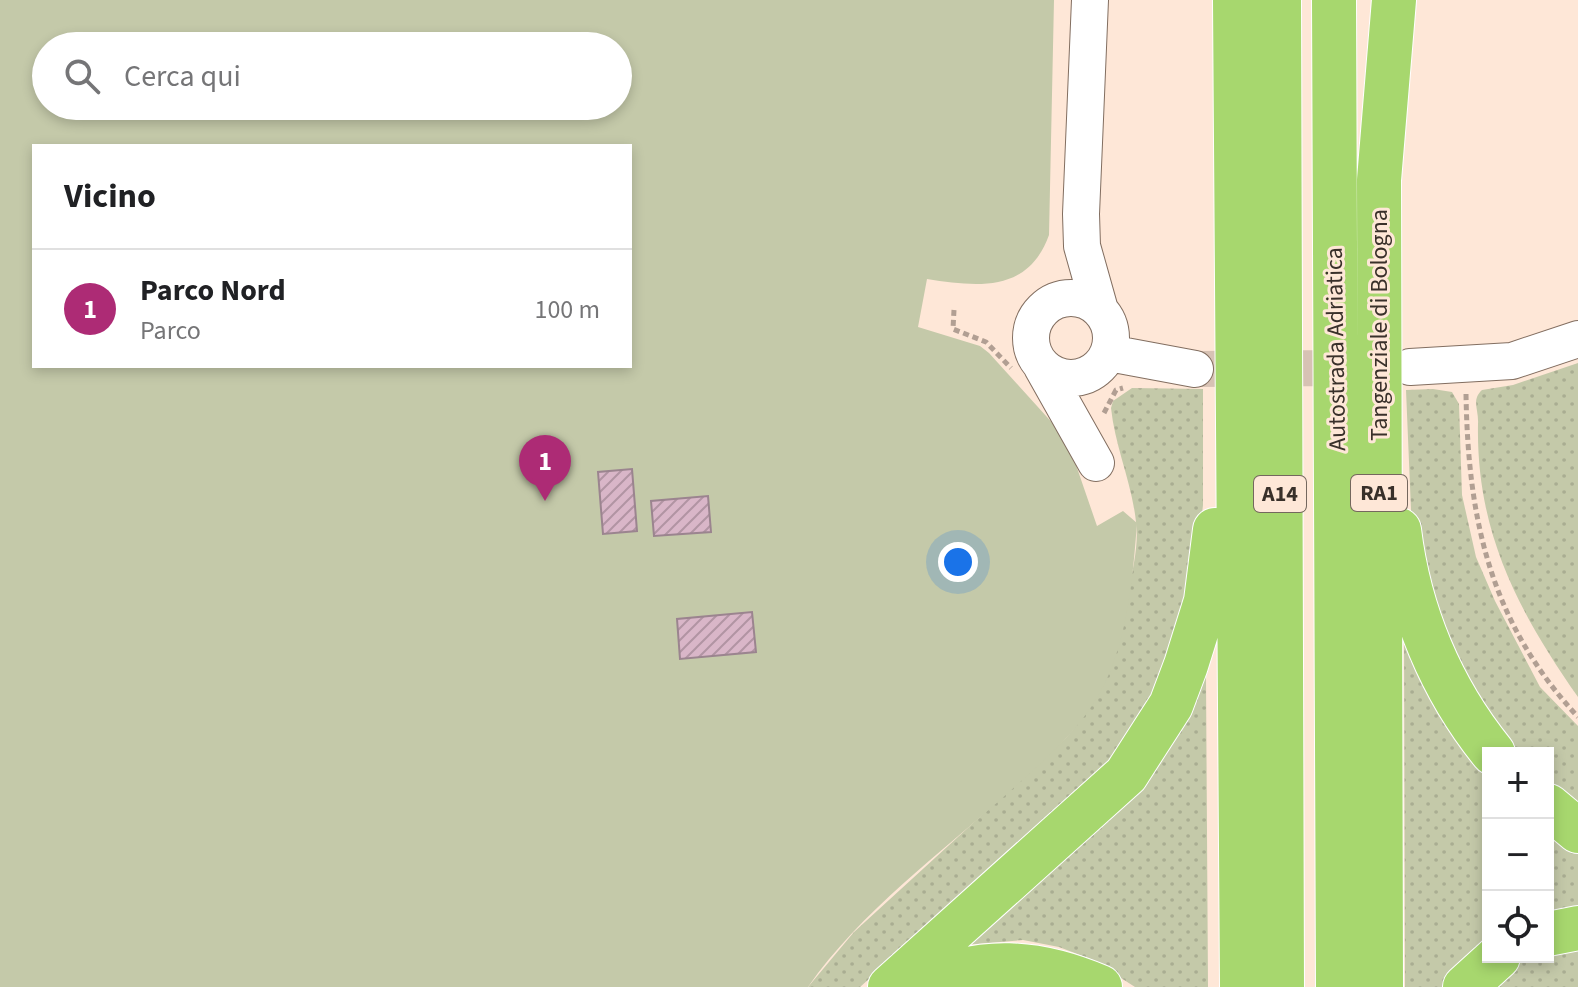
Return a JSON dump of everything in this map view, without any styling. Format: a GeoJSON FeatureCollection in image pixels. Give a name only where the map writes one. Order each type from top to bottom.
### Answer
{"type":"FeatureCollection","features":[{"type":"Feature","properties":{"kind":"highway"},"geometry":{"type":"LineString","coordinates":[[1235,0],[1242,987]]}},
{"type":"Feature","properties":{"kind":"highway","name":"A14"},"geometry":{"type":"LineString","coordinates":[[1279,0],[1282,987]]}},
{"type":"Feature","properties":{"kind":"highway","name":"Autostrada Adriatica"},"geometry":{"type":"LineString","coordinates":[[1334,0],[1338,987]]}},
{"type":"Feature","properties":{"kind":"highway","name":"Tangenziale di Bologna"},"geometry":{"type":"LineString","coordinates":[[1381,987],[1378,272],[1381,141],[1394,0]]}},
{"type":"Feature","properties":{"kind":"highway"},"geometry":{"type":"LineString","coordinates":[[890,987],[1096,806],[1126,775],[1171,705],[1206,601],[1215,538],[1216,453],[1235,189]]}},
{"type":"Feature","properties":{"kind":"highway"},"geometry":{"type":"LineString","coordinates":[[1378,272],[1393,355],[1397,508],[1410,590],[1437,663],[1463,711],[1489,747]]}},
{"type":"Feature","properties":{"kind":"highway"},"geometry":{"type":"LineString","coordinates":[[1554,811],[1578,831]]}},
{"type":"Feature","properties":{"kind":"highway"},"geometry":{"type":"LineString","coordinates":[[1554,933],[1578,928]]}},
{"type":"Feature","properties":{"kind":"highway"},"geometry":{"type":"LineString","coordinates":[[1465,987],[1491,963]]}},
{"type":"Feature","properties":{"kind":"highway"},"geometry":{"type":"LineString","coordinates":[[919,987],[954,970],[1002,964],[1051,970],[1100,987]]}},
{"type":"Feature","properties":{"kind":"street"},"geometry":{"type":"LineString","coordinates":[[1081,214],[1067,280],[1054,302],[1037,317],[1031,331],[1032,349],[1096,463],[1088,411],[1112,340],[1082,246],[1090,0]]}},
{"type":"Feature","properties":{"kind":"street"},"geometry":{"type":"LineString","coordinates":[[1054,302],[1083,299],[1100,310]]}},
{"type":"Feature","properties":{"kind":"street"},"geometry":{"type":"LineString","coordinates":[[1410,367],[1512,361],[1578,339]]}},
{"type":"Feature","properties":{"kind":"street"},"geometry":{"type":"LineString","coordinates":[[1042,367],[1065,379],[1080,378],[1103,361],[1195,369]]}},
{"type":"Feature","properties":{"kind":"path"},"geometry":{"type":"LineString","coordinates":[[1103,418],[1106,404],[1116,390],[1136,383]]}},
{"type":"Feature","properties":{"kind":"path"},"geometry":{"type":"LineString","coordinates":[[1466,386],[1470,493],[1484,554],[1507,609],[1538,667],[1578,717]]}},
{"type":"Feature","properties":{"kind":"green space"},"geometry":{"type":"Polygon","coordinates":[[[0,0],[1054,0],[1049,235],[1040,254],[1015,277],[982,284],[927,279],[918,327],[980,346],[1056,427],[1076,465],[1097,526],[1123,511],[1137,523],[1124,625],[1105,683],[1074,729],[1036,768],[877,908],[808,987],[0,987],[0,0]]]}},
{"type":"Feature","properties":{"kind":"green space"},"geometry":{"type":"Polygon","coordinates":[[[1578,363],[1578,697],[1519,601],[1493,535],[1479,463],[1476,401],[1482,390],[1513,385],[1578,363]]]}},
{"type":"Feature","properties":{"kind":"green space"},"geometry":{"type":"Polygon","coordinates":[[[1132,388],[1203,389],[1203,505],[1192,601],[1128,750],[860,987],[808,987],[854,932],[1066,738],[1101,686],[1115,650],[1135,556],[1137,530],[1134,508],[1111,408],[1113,401],[1132,388]]]}},
{"type":"Feature","properties":{"kind":"green space"},"geometry":{"type":"Polygon","coordinates":[[[1406,390],[1452,392],[1459,404],[1462,495],[1476,557],[1540,687],[1578,726],[1578,811],[1554,790],[1554,747],[1511,747],[1465,684],[1412,534],[1406,390]]]}},
{"type":"Feature","properties":{"kind":"green space"},"geometry":{"type":"Polygon","coordinates":[[[1404,630],[1482,754],[1482,954],[1447,987],[1405,987],[1404,630]]]}},
{"type":"Feature","properties":{"kind":"green space"},"geometry":{"type":"Polygon","coordinates":[[[1194,677],[1206,677],[1208,987],[1135,987],[1093,960],[1059,947],[1023,940],[965,945],[1194,677]]]}},
{"type":"Feature","properties":{"kind":"green space"},"geometry":{"type":"Polygon","coordinates":[[[1554,827],[1578,848],[1578,914],[1554,919],[1554,827]]]}},
{"type":"Feature","properties":{"kind":"green space"},"geometry":{"type":"Polygon","coordinates":[[[1578,939],[1578,987],[1479,987],[1513,963],[1554,963],[1554,945],[1578,939]]]}},
{"type":"Feature","properties":{"kind":"building"},"geometry":{"type":"Polygon","coordinates":[[[632,469],[637,531],[603,534],[598,472],[632,469]]]}},
{"type":"Feature","properties":{"kind":"building"},"geometry":{"type":"Polygon","coordinates":[[[708,496],[711,532],[654,536],[651,501],[708,496]]]}},
{"type":"Feature","properties":{"kind":"building"},"geometry":{"type":"Polygon","coordinates":[[[752,612],[756,652],[680,659],[677,619],[752,612]]]}},
{"type":"Feature","properties":{"kind":"tunnel"},"geometry":{"type":"LineString","coordinates":[[1195,369],[1361,368]]}},
{"type":"Feature","properties":{"kind":"place","name":"Parco Nord"},"geometry":{"type":"Point","coordinates":[545,501]}}]}
